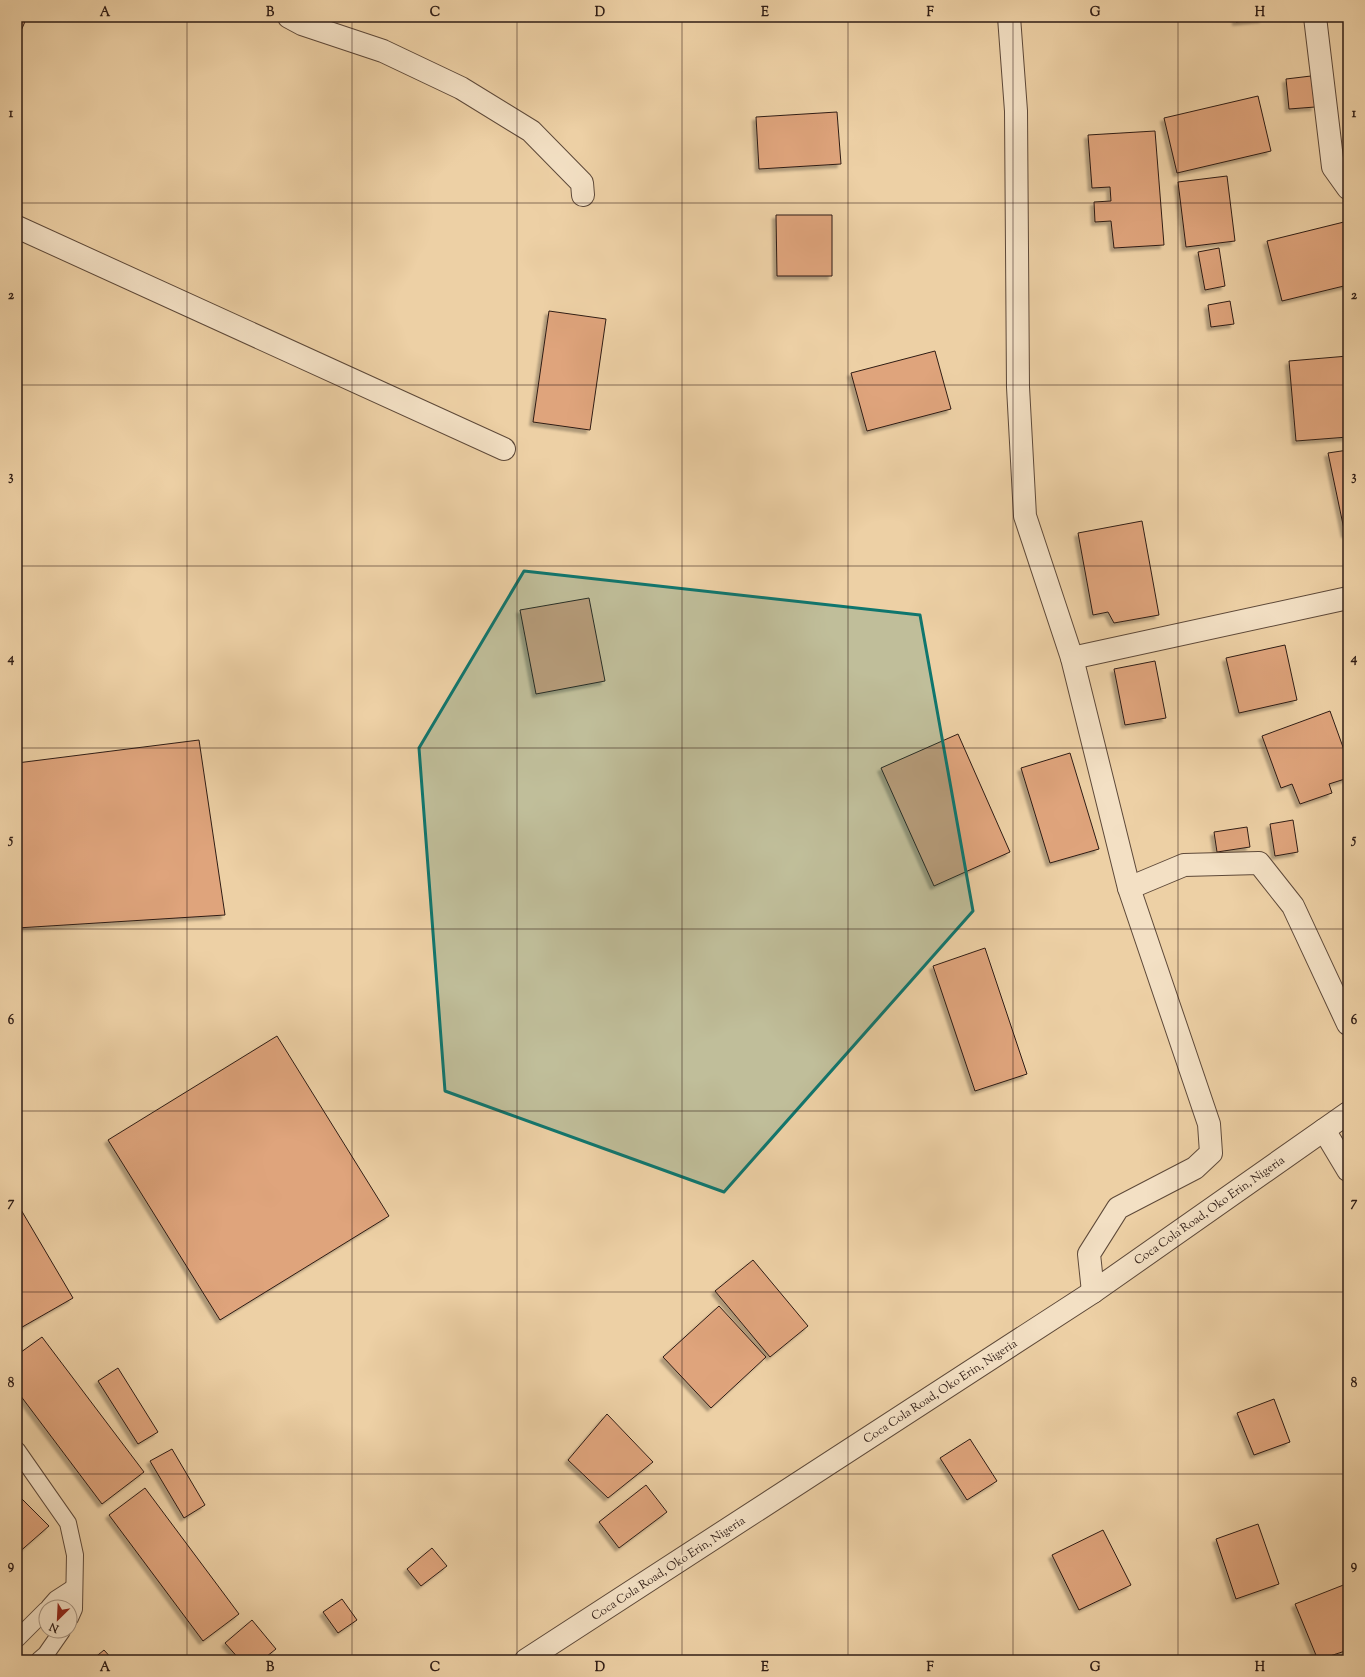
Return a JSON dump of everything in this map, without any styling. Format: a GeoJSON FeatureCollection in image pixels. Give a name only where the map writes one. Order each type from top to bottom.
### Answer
{"type":"FeatureCollection","features":[{"type":"Feature","properties":{"kind":"street"},"geometry":{"type":"LineString","coordinates":[[289,17],[302,24],[383,51],[461,88],[531,131],[582,183],[583,195]]}},
{"type":"Feature","properties":{"kind":"street"},"geometry":{"type":"LineString","coordinates":[[1009,17],[1016,111],[1018,387],[1025,516],[1072,658],[1129,888],[1209,1124],[1211,1153],[1195,1168],[1118,1208],[1089,1254],[1093,1292]]}},
{"type":"Feature","properties":{"kind":"street"},"geometry":{"type":"LineString","coordinates":[[1315,17],[1333,167],[1348,188]]}},
{"type":"Feature","properties":{"kind":"street"},"geometry":{"type":"LineString","coordinates":[[17,227],[504,449]]}},
{"type":"Feature","properties":{"kind":"street"},"geometry":{"type":"LineString","coordinates":[[1072,658],[1348,598]]}},
{"type":"Feature","properties":{"kind":"street"},"geometry":{"type":"LineString","coordinates":[[1129,888],[1184,865],[1259,863],[1293,906],[1348,1024]]}},
{"type":"Feature","properties":{"kind":"street","name":"Coca Cola Road, Oko Erin, Nigeria"},"geometry":{"type":"LineString","coordinates":[[526,1660],[1093,1292],[1348,1113]]}},
{"type":"Feature","properties":{"kind":"street"},"geometry":{"type":"LineString","coordinates":[[1324,1130],[1348,1170]]}},
{"type":"Feature","properties":{"kind":"lane"},"geometry":{"type":"LineString","coordinates":[[17,1450],[68,1523],[75,1555],[74,1599]]}},
{"type":"Feature","properties":{"kind":"lane"},"geometry":{"type":"LineString","coordinates":[[56,1599],[73,1588]]}},
{"type":"Feature","properties":{"kind":"lane"},"geometry":{"type":"LineString","coordinates":[[17,1639],[38,1618]]}},
{"type":"Feature","properties":{"kind":"lane"},"geometry":{"type":"LineString","coordinates":[[39,1660],[46,1654],[56,1639]]}},
{"type":"Feature","properties":{"kind":"highlighted area"},"geometry":{"type":"Polygon","coordinates":[[[524,571],[920,615],[973,911],[724,1192],[445,1091],[419,748],[524,571]]]}},
{"type":"Feature","properties":{"kind":"building"},"geometry":{"type":"Polygon","coordinates":[[[17,17],[27,17],[17,40],[17,17]]]}},
{"type":"Feature","properties":{"kind":"building"},"geometry":{"type":"Polygon","coordinates":[[[1236,17],[1263,17],[1263,19],[1236,22],[1236,17]]]}},
{"type":"Feature","properties":{"kind":"building"},"geometry":{"type":"Polygon","coordinates":[[[1311,76],[1315,107],[1289,109],[1286,79],[1311,76]]]}},
{"type":"Feature","properties":{"kind":"building"},"geometry":{"type":"Polygon","coordinates":[[[1258,96],[1271,151],[1177,173],[1164,118],[1258,96]]]}},
{"type":"Feature","properties":{"kind":"building"},"geometry":{"type":"Polygon","coordinates":[[[837,112],[841,164],[759,169],[756,117],[837,112]]]}},
{"type":"Feature","properties":{"kind":"building"},"geometry":{"type":"Polygon","coordinates":[[[1155,131],[1164,245],[1114,248],[1111,221],[1095,222],[1094,202],[1111,201],[1110,187],[1092,188],[1088,135],[1155,131]]]}},
{"type":"Feature","properties":{"kind":"building"},"geometry":{"type":"Polygon","coordinates":[[[1227,176],[1235,241],[1186,247],[1178,182],[1227,176]]]}},
{"type":"Feature","properties":{"kind":"building"},"geometry":{"type":"Polygon","coordinates":[[[776,215],[832,215],[832,276],[777,276],[776,215]]]}},
{"type":"Feature","properties":{"kind":"building"},"geometry":{"type":"Polygon","coordinates":[[[1348,221],[1348,285],[1282,301],[1267,241],[1348,221]]]}},
{"type":"Feature","properties":{"kind":"building"},"geometry":{"type":"Polygon","coordinates":[[[1219,248],[1225,286],[1205,290],[1198,252],[1219,248]]]}},
{"type":"Feature","properties":{"kind":"building"},"geometry":{"type":"Polygon","coordinates":[[[1230,301],[1234,324],[1211,327],[1208,305],[1230,301]]]}},
{"type":"Feature","properties":{"kind":"building"},"geometry":{"type":"Polygon","coordinates":[[[549,311],[606,319],[590,430],[533,422],[549,311]]]}},
{"type":"Feature","properties":{"kind":"building"},"geometry":{"type":"Polygon","coordinates":[[[935,351],[951,409],[867,431],[851,373],[935,351]]]}},
{"type":"Feature","properties":{"kind":"building"},"geometry":{"type":"Polygon","coordinates":[[[1348,356],[1348,437],[1296,441],[1289,361],[1348,356]]]}},
{"type":"Feature","properties":{"kind":"building"},"geometry":{"type":"Polygon","coordinates":[[[1348,450],[1348,534],[1345,534],[1328,453],[1348,450]]]}},
{"type":"Feature","properties":{"kind":"building"},"geometry":{"type":"Polygon","coordinates":[[[1142,521],[1159,615],[1114,623],[1108,612],[1093,615],[1078,533],[1142,521]]]}},
{"type":"Feature","properties":{"kind":"building"},"geometry":{"type":"Polygon","coordinates":[[[589,598],[605,681],[536,694],[520,610],[589,598]]]}},
{"type":"Feature","properties":{"kind":"building"},"geometry":{"type":"Polygon","coordinates":[[[1285,645],[1297,700],[1239,713],[1226,658],[1285,645]]]}},
{"type":"Feature","properties":{"kind":"building"},"geometry":{"type":"Polygon","coordinates":[[[1155,661],[1166,718],[1125,725],[1114,669],[1155,661]]]}},
{"type":"Feature","properties":{"kind":"building"},"geometry":{"type":"Polygon","coordinates":[[[1330,711],[1348,761],[1348,778],[1329,784],[1332,793],[1300,804],[1292,784],[1281,788],[1262,736],[1330,711]]]}},
{"type":"Feature","properties":{"kind":"building"},"geometry":{"type":"Polygon","coordinates":[[[958,734],[1010,852],[934,886],[881,768],[958,734]]]}},
{"type":"Feature","properties":{"kind":"building"},"geometry":{"type":"Polygon","coordinates":[[[199,740],[225,915],[17,928],[17,763],[199,740]]]}},
{"type":"Feature","properties":{"kind":"building"},"geometry":{"type":"Polygon","coordinates":[[[1070,753],[1099,849],[1050,863],[1021,768],[1070,753]]]}},
{"type":"Feature","properties":{"kind":"building"},"geometry":{"type":"Polygon","coordinates":[[[1293,820],[1298,852],[1275,856],[1270,824],[1293,820]]]}},
{"type":"Feature","properties":{"kind":"building"},"geometry":{"type":"Polygon","coordinates":[[[1247,827],[1250,847],[1217,852],[1214,832],[1247,827]]]}},
{"type":"Feature","properties":{"kind":"building"},"geometry":{"type":"Polygon","coordinates":[[[985,948],[1027,1074],[975,1091],[933,966],[985,948]]]}},
{"type":"Feature","properties":{"kind":"building"},"geometry":{"type":"Polygon","coordinates":[[[277,1036],[389,1216],[220,1320],[108,1140],[277,1036]]]}},
{"type":"Feature","properties":{"kind":"building"},"geometry":{"type":"Polygon","coordinates":[[[17,1203],[73,1298],[17,1330],[17,1203]]]}},
{"type":"Feature","properties":{"kind":"building"},"geometry":{"type":"Polygon","coordinates":[[[753,1260],[808,1326],[770,1357],[715,1291],[753,1260]]]}},
{"type":"Feature","properties":{"kind":"building"},"geometry":{"type":"Polygon","coordinates":[[[719,1306],[766,1357],[711,1408],[663,1357],[719,1306]]]}},
{"type":"Feature","properties":{"kind":"building"},"geometry":{"type":"Polygon","coordinates":[[[42,1337],[144,1472],[102,1504],[17,1391],[17,1355],[42,1337]]]}},
{"type":"Feature","properties":{"kind":"building"},"geometry":{"type":"Polygon","coordinates":[[[118,1368],[158,1432],[138,1444],[98,1381],[118,1368]]]}},
{"type":"Feature","properties":{"kind":"building"},"geometry":{"type":"Polygon","coordinates":[[[1274,1399],[1290,1442],[1254,1455],[1237,1413],[1274,1399]]]}},
{"type":"Feature","properties":{"kind":"building"},"geometry":{"type":"Polygon","coordinates":[[[607,1414],[653,1462],[608,1498],[568,1460],[607,1414]]]}},
{"type":"Feature","properties":{"kind":"building"},"geometry":{"type":"Polygon","coordinates":[[[970,1439],[997,1481],[967,1500],[940,1458],[970,1439]]]}},
{"type":"Feature","properties":{"kind":"building"},"geometry":{"type":"Polygon","coordinates":[[[172,1449],[205,1505],[184,1518],[150,1461],[172,1449]]]}},
{"type":"Feature","properties":{"kind":"building"},"geometry":{"type":"Polygon","coordinates":[[[646,1485],[667,1512],[619,1548],[599,1522],[646,1485]]]}},
{"type":"Feature","properties":{"kind":"building"},"geometry":{"type":"Polygon","coordinates":[[[145,1488],[239,1614],[203,1641],[109,1515],[145,1488]]]}},
{"type":"Feature","properties":{"kind":"building"},"geometry":{"type":"Polygon","coordinates":[[[17,1494],[49,1526],[17,1554],[17,1494]]]}},
{"type":"Feature","properties":{"kind":"building"},"geometry":{"type":"Polygon","coordinates":[[[1258,1524],[1279,1584],[1236,1599],[1216,1539],[1258,1524]]]}},
{"type":"Feature","properties":{"kind":"building"},"geometry":{"type":"Polygon","coordinates":[[[1103,1530],[1131,1585],[1079,1610],[1052,1555],[1103,1530]]]}},
{"type":"Feature","properties":{"kind":"building"},"geometry":{"type":"Polygon","coordinates":[[[432,1548],[447,1566],[421,1586],[407,1569],[432,1548]]]}},
{"type":"Feature","properties":{"kind":"building"},"geometry":{"type":"Polygon","coordinates":[[[1346,1584],[1348,1589],[1348,1650],[1318,1660],[1295,1604],[1346,1584]]]}},
{"type":"Feature","properties":{"kind":"building"},"geometry":{"type":"Polygon","coordinates":[[[342,1599],[357,1620],[338,1633],[323,1612],[342,1599]]]}},
{"type":"Feature","properties":{"kind":"building"},"geometry":{"type":"Polygon","coordinates":[[[252,1620],[276,1649],[262,1660],[240,1660],[225,1643],[252,1620]]]}},
{"type":"Feature","properties":{"kind":"building"},"geometry":{"type":"Polygon","coordinates":[[[104,1650],[113,1660],[92,1660],[104,1650]]]}}]}
